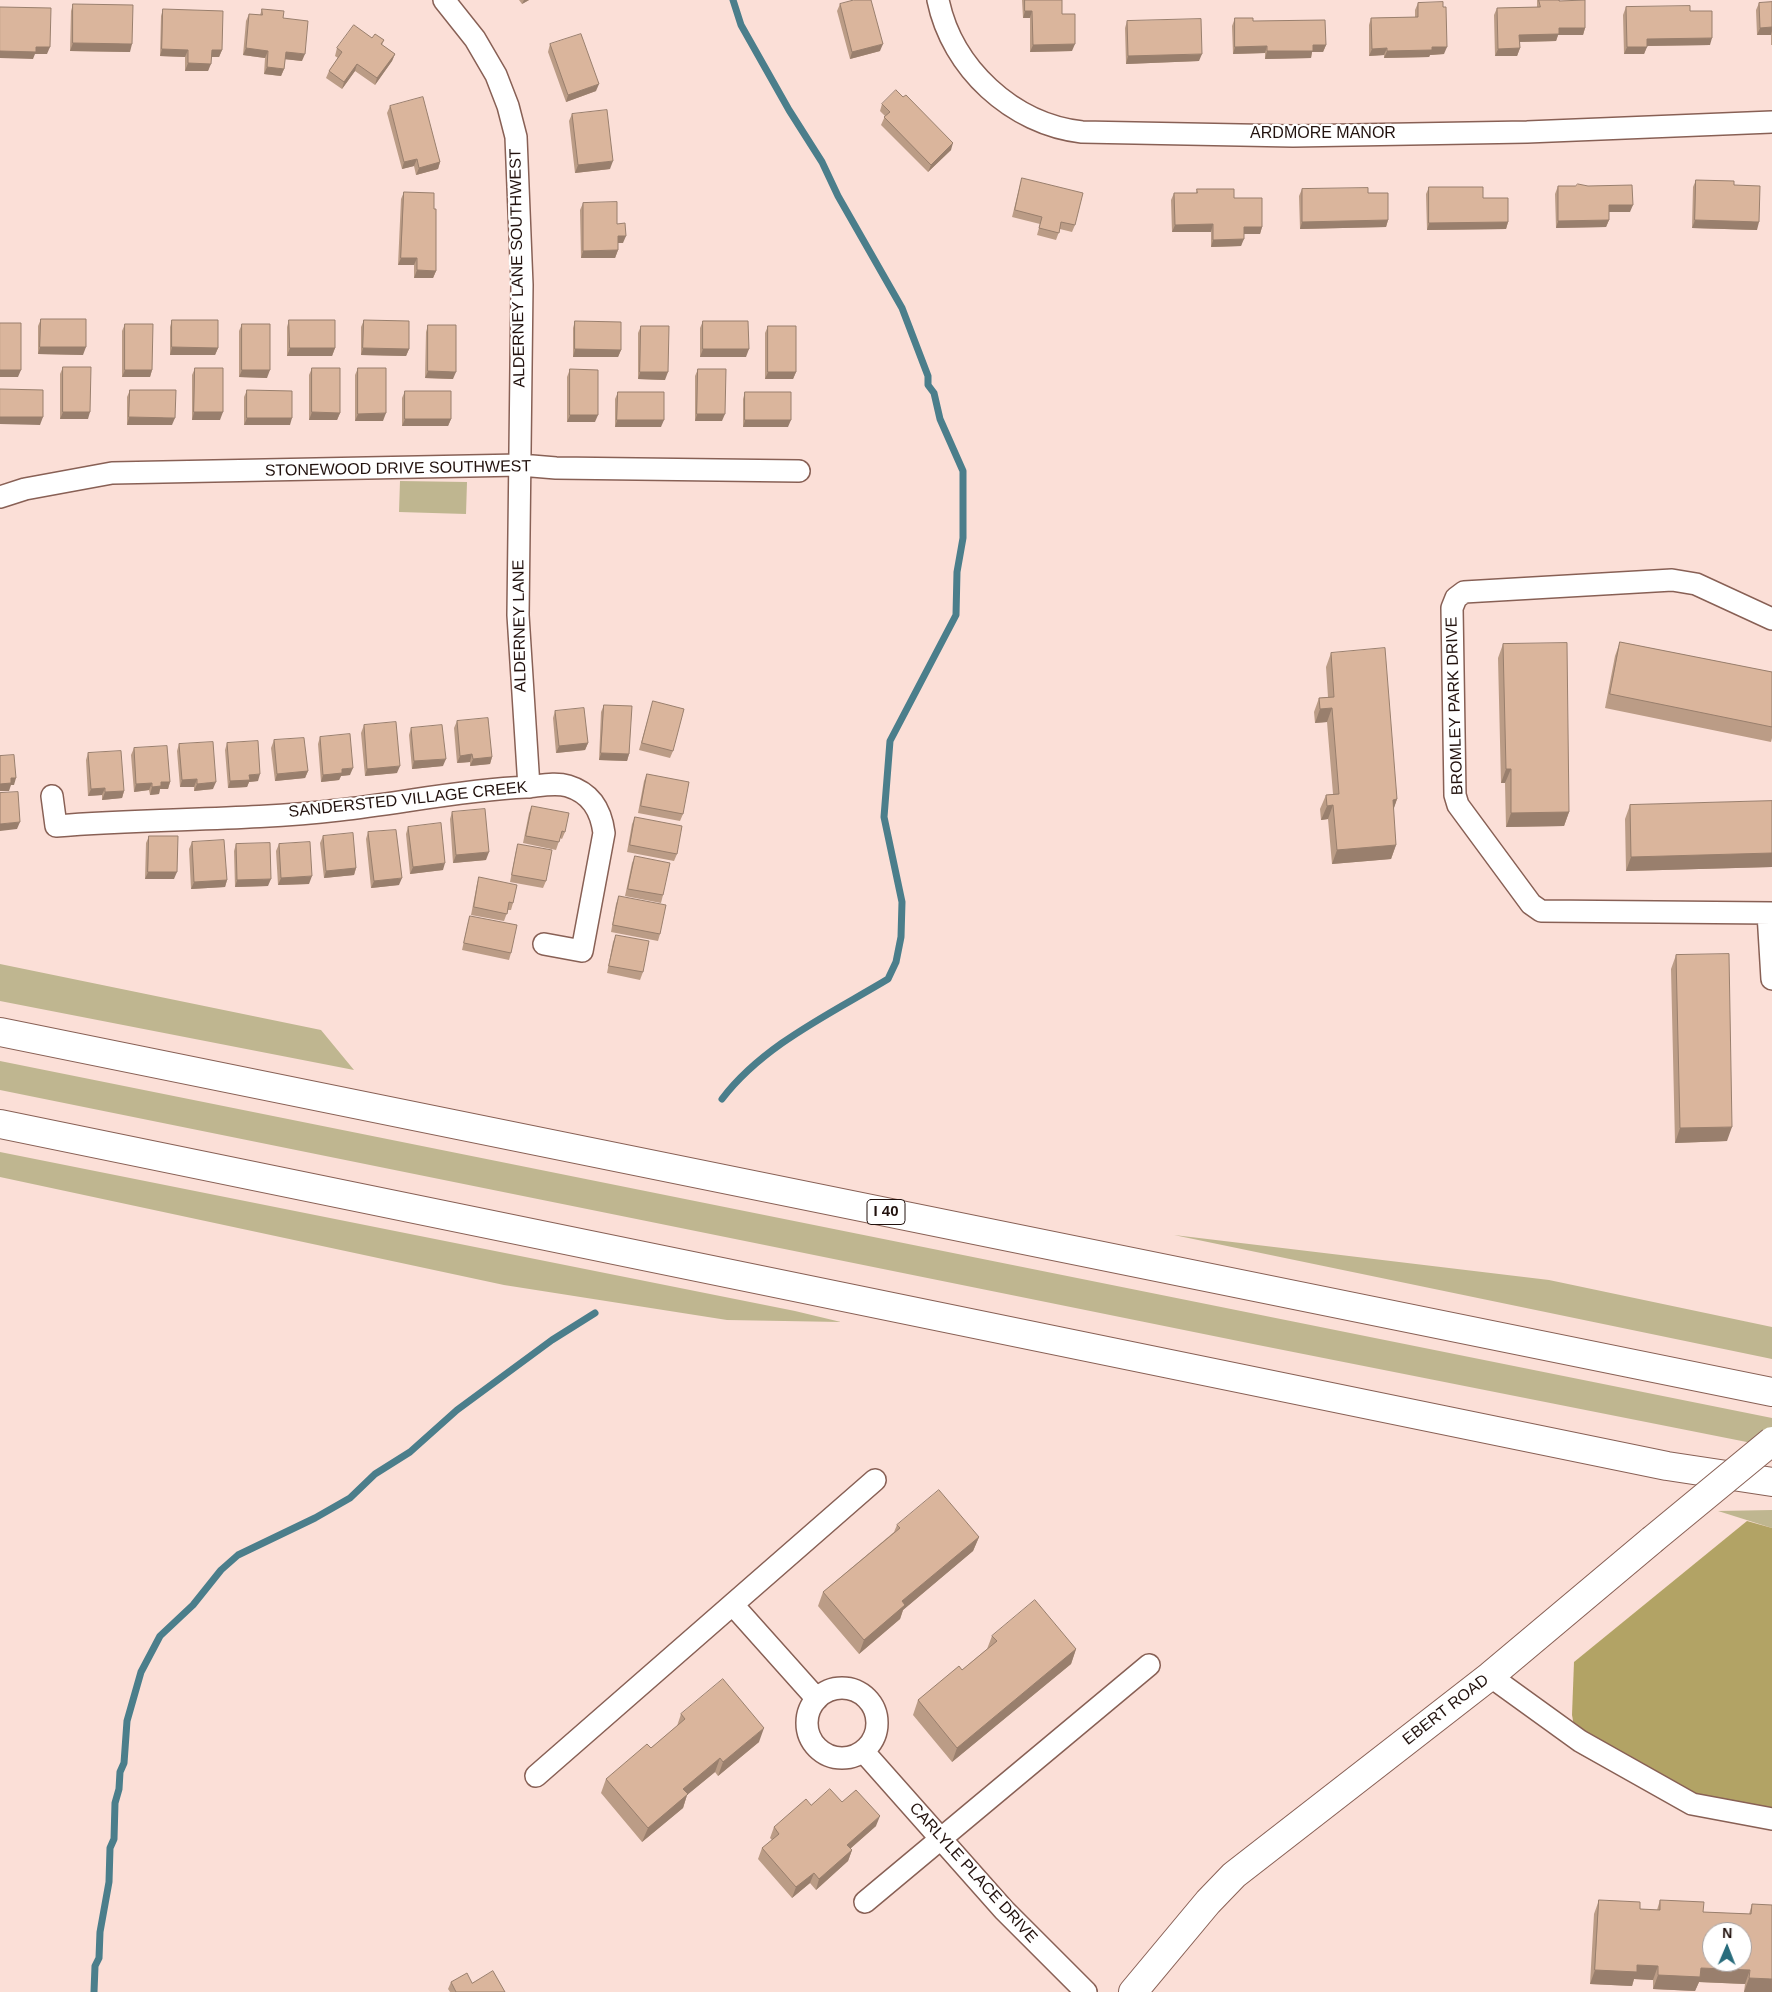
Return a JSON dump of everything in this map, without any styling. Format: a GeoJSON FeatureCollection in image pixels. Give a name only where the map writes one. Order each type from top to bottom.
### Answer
{"type":"FeatureCollection","features":[{"type":"Feature","properties":{"kind":"main road","name":"I 40"},"geometry":{"type":"LineString","coordinates":[[0,1032],[1772,1392]]}},
{"type":"Feature","properties":{"kind":"main road"},"geometry":{"type":"LineString","coordinates":[[0,1124],[1667,1466],[1772,1482]]}},
{"type":"Feature","properties":{"kind":"main road","name":"EBERT ROAD"},"geometry":{"type":"LineString","coordinates":[[1133,1992],[1208,1902],[1234,1874],[1490,1676],[1772,1441]]}},
{"type":"Feature","properties":{"kind":"street","name":"ALDERNEY LANE SOUTHWEST"},"geometry":{"type":"LineString","coordinates":[[444,0],[475,39],[496,75],[508,106],[516,137],[522,285],[520,466]]}},
{"type":"Feature","properties":{"kind":"street","name":"ARDMORE MANOR"},"geometry":{"type":"LineString","coordinates":[[938,0],[941,13],[954,44],[972,71],[994,93],[1020,113],[1061,130],[1292,136],[1527,132],[1772,122]]}},
{"type":"Feature","properties":{"kind":"street","name":"STONEWOOD DRIVE SOUTHWEST"},"geometry":{"type":"LineString","coordinates":[[0,497],[25,489],[112,474],[520,466],[799,471]]}},
{"type":"Feature","properties":{"kind":"street","name":"ALDERNEY LANE"},"geometry":{"type":"LineString","coordinates":[[520,466],[518,615],[529,787]]}},
{"type":"Feature","properties":{"kind":"street","name":"BROMLEY PARK DRIVE"},"geometry":{"type":"LineString","coordinates":[[1770,913],[1542,911],[1531,904],[1458,805],[1455,795],[1452,608],[1456,598],[1464,592],[1672,580],[1696,584],[1772,619]]}},
{"type":"Feature","properties":{"kind":"street","name":"SANDERSTED VILLAGE CREEK"},"geometry":{"type":"LineString","coordinates":[[52,796],[56,826],[125,820],[297,814],[496,788],[566,786],[581,791],[594,803],[602,817],[604,833],[582,951],[544,944]]}},
{"type":"Feature","properties":{"kind":"street"},"geometry":{"type":"LineString","coordinates":[[1770,913],[1772,979]]}},
{"type":"Feature","properties":{"kind":"street"},"geometry":{"type":"LineString","coordinates":[[536,1776],[875,1480]]}},
{"type":"Feature","properties":{"kind":"street"},"geometry":{"type":"LineString","coordinates":[[733,1605],[817,1699]]}},
{"type":"Feature","properties":{"kind":"street"},"geometry":{"type":"LineString","coordinates":[[865,1902],[1149,1665]]}},
{"type":"Feature","properties":{"kind":"street"},"geometry":{"type":"LineString","coordinates":[[1490,1676],[1580,1741],[1692,1804],[1772,1819]]}},
{"type":"Feature","properties":{"kind":"street"},"geometry":{"type":"LineString","coordinates":[[837,1688],[856,1691],[870,1702],[877,1719],[874,1737],[863,1751],[846,1758],[828,1756],[813,1744],[806,1727],[809,1709],[820,1695],[837,1688]]}},
{"type":"Feature","properties":{"kind":"street","name":"CARLYLE PLACE DRIVE"},"geometry":{"type":"LineString","coordinates":[[863,1751],[1004,1910],[1086,1992]]}},
{"type":"Feature","properties":{"kind":"shaded area"},"geometry":{"type":"Polygon","coordinates":[[[400,481],[467,482],[466,514],[399,512],[400,481]]]}},
{"type":"Feature","properties":{"kind":"shaded area"},"geometry":{"type":"Polygon","coordinates":[[[0,964],[321,1030],[354,1070],[0,1001],[0,964]]]}},
{"type":"Feature","properties":{"kind":"shaded area"},"geometry":{"type":"Polygon","coordinates":[[[0,1061],[1772,1418],[1772,1447],[1258,1345],[0,1090],[0,1061]]]}},
{"type":"Feature","properties":{"kind":"shaded area"},"geometry":{"type":"Polygon","coordinates":[[[0,1152],[795,1311],[841,1322],[727,1320],[504,1285],[0,1177],[0,1152]]]}},
{"type":"Feature","properties":{"kind":"shaded area"},"geometry":{"type":"Polygon","coordinates":[[[1174,1235],[1549,1280],[1772,1327],[1772,1359],[1174,1235]]]}},
{"type":"Feature","properties":{"kind":"shaded area"},"geometry":{"type":"Polygon","coordinates":[[[1772,1510],[1772,1528],[1718,1511],[1772,1510]]]}},
{"type":"Feature","properties":{"kind":"shaded area"},"geometry":{"type":"Polygon","coordinates":[[[1747,1521],[1772,1528],[1772,1810],[1644,1789],[1579,1754],[1572,1715],[1574,1662],[1747,1521]]]}},
{"type":"Feature","properties":{"kind":"building"},"geometry":{"type":"Polygon","coordinates":[[[854,0],[871,0],[883,44],[852,52],[840,4],[854,0]]]}},
{"type":"Feature","properties":{"kind":"building"},"geometry":{"type":"Polygon","coordinates":[[[1025,0],[1062,0],[1062,14],[1075,14],[1075,44],[1033,45],[1032,11],[1025,11],[1025,0]]]}},
{"type":"Feature","properties":{"kind":"building"},"geometry":{"type":"Polygon","coordinates":[[[1539,0],[1585,0],[1585,28],[1559,28],[1559,34],[1519,35],[1520,48],[1498,49],[1497,8],[1540,7],[1539,0]]]}},
{"type":"Feature","properties":{"kind":"building"},"geometry":{"type":"Polygon","coordinates":[[[1443,2],[1443,7],[1446,7],[1447,47],[1432,47],[1432,50],[1387,51],[1387,48],[1372,49],[1371,18],[1418,17],[1418,3],[1443,2]]]}},
{"type":"Feature","properties":{"kind":"building"},"geometry":{"type":"Polygon","coordinates":[[[1772,2],[1772,27],[1760,28],[1759,3],[1772,2]]]}},
{"type":"Feature","properties":{"kind":"building"},"geometry":{"type":"Polygon","coordinates":[[[73,4],[133,5],[132,44],[73,43],[73,4]]]}},
{"type":"Feature","properties":{"kind":"building"},"geometry":{"type":"Polygon","coordinates":[[[1690,6],[1690,11],[1712,11],[1712,38],[1647,39],[1647,47],[1627,47],[1626,7],[1690,6]]]}},
{"type":"Feature","properties":{"kind":"building"},"geometry":{"type":"Polygon","coordinates":[[[0,7],[51,8],[50,47],[36,47],[36,52],[0,51],[0,7]]]}},
{"type":"Feature","properties":{"kind":"building"},"geometry":{"type":"Polygon","coordinates":[[[163,9],[223,11],[222,50],[212,50],[211,64],[188,63],[188,50],[162,49],[163,9]]]}},
{"type":"Feature","properties":{"kind":"building"},"geometry":{"type":"Polygon","coordinates":[[[262,9],[284,11],[283,18],[308,21],[305,54],[286,52],[284,69],[267,67],[268,51],[246,48],[249,14],[262,15],[262,9]]]}},
{"type":"Feature","properties":{"kind":"building"},"geometry":{"type":"Polygon","coordinates":[[[1235,18],[1253,18],[1253,21],[1325,20],[1326,45],[1313,45],[1313,51],[1267,51],[1267,46],[1235,47],[1235,18]]]}},
{"type":"Feature","properties":{"kind":"building"},"geometry":{"type":"Polygon","coordinates":[[[1201,19],[1202,54],[1128,56],[1127,21],[1201,19]]]}},
{"type":"Feature","properties":{"kind":"building"},"geometry":{"type":"Polygon","coordinates":[[[354,25],[372,38],[375,34],[384,40],[381,44],[395,54],[377,78],[357,64],[344,82],[329,71],[342,52],[337,48],[354,25]]]}},
{"type":"Feature","properties":{"kind":"building"},"geometry":{"type":"Polygon","coordinates":[[[581,34],[599,84],[568,95],[550,44],[581,34]]]}},
{"type":"Feature","properties":{"kind":"building"},"geometry":{"type":"Polygon","coordinates":[[[896,90],[903,97],[906,95],[953,143],[931,165],[884,117],[890,112],[882,104],[896,90]]]}},
{"type":"Feature","properties":{"kind":"building"},"geometry":{"type":"Polygon","coordinates":[[[423,97],[440,162],[419,168],[417,159],[404,162],[390,106],[423,97]]]}},
{"type":"Feature","properties":{"kind":"building"},"geometry":{"type":"Polygon","coordinates":[[[607,110],[613,161],[578,165],[572,114],[607,110]]]}},
{"type":"Feature","properties":{"kind":"building"},"geometry":{"type":"Polygon","coordinates":[[[1022,178],[1083,193],[1075,225],[1061,222],[1059,233],[1039,228],[1042,217],[1015,210],[1022,178]]]}},
{"type":"Feature","properties":{"kind":"building"},"geometry":{"type":"Polygon","coordinates":[[[1696,180],[1734,181],[1734,185],[1760,186],[1759,222],[1695,220],[1696,180]]]}},
{"type":"Feature","properties":{"kind":"building"},"geometry":{"type":"Polygon","coordinates":[[[1578,184],[1588,186],[1632,185],[1633,205],[1609,205],[1609,220],[1558,221],[1558,186],[1575,186],[1578,184]]]}},
{"type":"Feature","properties":{"kind":"building"},"geometry":{"type":"Polygon","coordinates":[[[1429,187],[1483,187],[1483,198],[1508,198],[1508,222],[1429,223],[1429,187]]]}},
{"type":"Feature","properties":{"kind":"building"},"geometry":{"type":"Polygon","coordinates":[[[1368,188],[1368,193],[1388,193],[1388,220],[1302,222],[1302,189],[1368,188]]]}},
{"type":"Feature","properties":{"kind":"building"},"geometry":{"type":"Polygon","coordinates":[[[1197,189],[1234,189],[1234,198],[1262,198],[1262,227],[1244,227],[1244,239],[1213,240],[1213,224],[1175,225],[1174,193],[1197,193],[1197,189]]]}},
{"type":"Feature","properties":{"kind":"building"},"geometry":{"type":"Polygon","coordinates":[[[404,192],[434,193],[434,209],[436,209],[436,271],[417,270],[417,258],[401,258],[404,192]]]}},
{"type":"Feature","properties":{"kind":"building"},"geometry":{"type":"Polygon","coordinates":[[[617,202],[617,224],[625,223],[626,236],[618,236],[618,250],[583,251],[583,203],[617,202]]]}},
{"type":"Feature","properties":{"kind":"building"},"geometry":{"type":"Polygon","coordinates":[[[41,319],[86,319],[86,347],[40,347],[41,319]]]}},
{"type":"Feature","properties":{"kind":"building"},"geometry":{"type":"Polygon","coordinates":[[[172,320],[218,320],[218,348],[172,347],[172,320]]]}},
{"type":"Feature","properties":{"kind":"building"},"geometry":{"type":"Polygon","coordinates":[[[289,320],[335,320],[335,348],[290,348],[289,320]]]}},
{"type":"Feature","properties":{"kind":"building"},"geometry":{"type":"Polygon","coordinates":[[[364,320],[409,321],[409,349],[363,348],[364,320]]]}},
{"type":"Feature","properties":{"kind":"building"},"geometry":{"type":"Polygon","coordinates":[[[575,321],[621,322],[621,350],[575,349],[575,321]]]}},
{"type":"Feature","properties":{"kind":"building"},"geometry":{"type":"Polygon","coordinates":[[[703,321],[748,321],[749,349],[703,349],[703,321]]]}},
{"type":"Feature","properties":{"kind":"building"},"geometry":{"type":"Polygon","coordinates":[[[0,323],[21,323],[21,370],[0,370],[0,323]]]}},
{"type":"Feature","properties":{"kind":"building"},"geometry":{"type":"Polygon","coordinates":[[[125,324],[153,324],[152,370],[125,370],[125,324]]]}},
{"type":"Feature","properties":{"kind":"building"},"geometry":{"type":"Polygon","coordinates":[[[242,324],[270,324],[270,370],[242,370],[242,324]]]}},
{"type":"Feature","properties":{"kind":"building"},"geometry":{"type":"Polygon","coordinates":[[[428,325],[456,325],[456,372],[428,371],[428,325]]]}},
{"type":"Feature","properties":{"kind":"building"},"geometry":{"type":"Polygon","coordinates":[[[641,326],[669,326],[668,372],[640,372],[641,326]]]}},
{"type":"Feature","properties":{"kind":"building"},"geometry":{"type":"Polygon","coordinates":[[[768,326],[796,326],[796,372],[768,372],[768,326]]]}},
{"type":"Feature","properties":{"kind":"building"},"geometry":{"type":"Polygon","coordinates":[[[63,367],[91,367],[90,412],[63,412],[63,367]]]}},
{"type":"Feature","properties":{"kind":"building"},"geometry":{"type":"Polygon","coordinates":[[[195,368],[223,368],[223,412],[194,412],[195,368]]]}},
{"type":"Feature","properties":{"kind":"building"},"geometry":{"type":"Polygon","coordinates":[[[312,368],[340,368],[340,413],[312,412],[312,368]]]}},
{"type":"Feature","properties":{"kind":"building"},"geometry":{"type":"Polygon","coordinates":[[[358,368],[386,368],[386,413],[358,414],[358,368]]]}},
{"type":"Feature","properties":{"kind":"building"},"geometry":{"type":"Polygon","coordinates":[[[570,369],[598,370],[598,415],[570,415],[570,369]]]}},
{"type":"Feature","properties":{"kind":"building"},"geometry":{"type":"Polygon","coordinates":[[[698,369],[726,369],[725,414],[697,414],[698,369]]]}},
{"type":"Feature","properties":{"kind":"building"},"geometry":{"type":"Polygon","coordinates":[[[0,389],[43,390],[43,417],[0,417],[0,389]]]}},
{"type":"Feature","properties":{"kind":"building"},"geometry":{"type":"Polygon","coordinates":[[[130,390],[176,390],[175,418],[129,417],[130,390]]]}},
{"type":"Feature","properties":{"kind":"building"},"geometry":{"type":"Polygon","coordinates":[[[247,390],[292,391],[292,418],[247,418],[247,390]]]}},
{"type":"Feature","properties":{"kind":"building"},"geometry":{"type":"Polygon","coordinates":[[[405,391],[451,391],[451,419],[405,419],[405,391]]]}},
{"type":"Feature","properties":{"kind":"building"},"geometry":{"type":"Polygon","coordinates":[[[618,392],[664,392],[664,420],[617,420],[618,392]]]}},
{"type":"Feature","properties":{"kind":"building"},"geometry":{"type":"Polygon","coordinates":[[[745,392],[791,392],[791,420],[745,420],[745,392]]]}},
{"type":"Feature","properties":{"kind":"building"},"geometry":{"type":"Polygon","coordinates":[[[1620,642],[1772,672],[1772,727],[1610,694],[1620,642]]]}},
{"type":"Feature","properties":{"kind":"building"},"geometry":{"type":"Polygon","coordinates":[[[1567,643],[1569,812],[1511,813],[1511,769],[1506,769],[1503,644],[1567,643]]]}},
{"type":"Feature","properties":{"kind":"building"},"geometry":{"type":"Polygon","coordinates":[[[1385,648],[1397,799],[1393,800],[1396,845],[1337,850],[1333,805],[1327,806],[1326,795],[1339,794],[1332,708],[1320,709],[1319,698],[1334,697],[1331,653],[1385,648]]]}},
{"type":"Feature","properties":{"kind":"building"},"geometry":{"type":"Polygon","coordinates":[[[653,701],[684,709],[673,751],[642,743],[653,701]]]}},
{"type":"Feature","properties":{"kind":"building"},"geometry":{"type":"Polygon","coordinates":[[[604,705],[632,706],[629,754],[601,753],[604,705]]]}},
{"type":"Feature","properties":{"kind":"building"},"geometry":{"type":"Polygon","coordinates":[[[584,708],[588,743],[559,746],[555,711],[584,708]]]}},
{"type":"Feature","properties":{"kind":"building"},"geometry":{"type":"Polygon","coordinates":[[[488,718],[492,757],[473,759],[472,754],[460,756],[457,721],[488,718]]]}},
{"type":"Feature","properties":{"kind":"building"},"geometry":{"type":"Polygon","coordinates":[[[396,722],[400,766],[367,769],[364,725],[396,722]]]}},
{"type":"Feature","properties":{"kind":"building"},"geometry":{"type":"Polygon","coordinates":[[[442,725],[446,759],[414,761],[411,728],[442,725]]]}},
{"type":"Feature","properties":{"kind":"building"},"geometry":{"type":"Polygon","coordinates":[[[350,734],[353,768],[342,769],[342,773],[323,775],[320,737],[350,734]]]}},
{"type":"Feature","properties":{"kind":"building"},"geometry":{"type":"Polygon","coordinates":[[[304,738],[308,771],[277,774],[274,740],[304,738]]]}},
{"type":"Feature","properties":{"kind":"building"},"geometry":{"type":"Polygon","coordinates":[[[258,741],[260,774],[249,775],[250,780],[230,781],[227,743],[258,741]]]}},
{"type":"Feature","properties":{"kind":"building"},"geometry":{"type":"Polygon","coordinates":[[[213,742],[216,782],[197,784],[197,779],[182,780],[179,744],[213,742]]]}},
{"type":"Feature","properties":{"kind":"building"},"geometry":{"type":"Polygon","coordinates":[[[167,746],[170,782],[161,782],[161,786],[152,787],[152,783],[136,784],[134,748],[167,746]]]}},
{"type":"Feature","properties":{"kind":"building"},"geometry":{"type":"Polygon","coordinates":[[[121,751],[124,791],[105,792],[105,788],[91,789],[88,753],[121,751]]]}},
{"type":"Feature","properties":{"kind":"building"},"geometry":{"type":"Polygon","coordinates":[[[14,755],[16,778],[11,778],[11,783],[0,784],[0,756],[14,755]]]}},
{"type":"Feature","properties":{"kind":"building"},"geometry":{"type":"Polygon","coordinates":[[[647,774],[689,782],[683,814],[641,806],[647,774]]]}},
{"type":"Feature","properties":{"kind":"building"},"geometry":{"type":"Polygon","coordinates":[[[18,792],[20,822],[0,824],[0,793],[18,792]]]}},
{"type":"Feature","properties":{"kind":"building"},"geometry":{"type":"Polygon","coordinates":[[[1772,801],[1772,853],[1631,857],[1630,805],[1772,801]]]}},
{"type":"Feature","properties":{"kind":"building"},"geometry":{"type":"Polygon","coordinates":[[[532,806],[569,813],[565,832],[562,831],[559,842],[526,836],[532,806]]]}},
{"type":"Feature","properties":{"kind":"building"},"geometry":{"type":"Polygon","coordinates":[[[485,809],[489,852],[456,855],[452,812],[485,809]]]}},
{"type":"Feature","properties":{"kind":"building"},"geometry":{"type":"Polygon","coordinates":[[[635,817],[682,826],[677,854],[630,845],[635,817]]]}},
{"type":"Feature","properties":{"kind":"building"},"geometry":{"type":"Polygon","coordinates":[[[441,823],[445,863],[413,867],[408,827],[441,823]]]}},
{"type":"Feature","properties":{"kind":"building"},"geometry":{"type":"Polygon","coordinates":[[[396,830],[402,878],[374,881],[368,832],[396,830]]]}},
{"type":"Feature","properties":{"kind":"building"},"geometry":{"type":"Polygon","coordinates":[[[353,833],[356,868],[326,871],[323,836],[353,833]]]}},
{"type":"Feature","properties":{"kind":"building"},"geometry":{"type":"Polygon","coordinates":[[[149,836],[178,836],[177,872],[148,872],[149,836]]]}},
{"type":"Feature","properties":{"kind":"building"},"geometry":{"type":"Polygon","coordinates":[[[224,840],[227,880],[194,882],[192,842],[224,840]]]}},
{"type":"Feature","properties":{"kind":"building"},"geometry":{"type":"Polygon","coordinates":[[[310,842],[312,876],[281,878],[279,844],[310,842]]]}},
{"type":"Feature","properties":{"kind":"building"},"geometry":{"type":"Polygon","coordinates":[[[270,843],[271,879],[237,880],[236,844],[270,843]]]}},
{"type":"Feature","properties":{"kind":"building"},"geometry":{"type":"Polygon","coordinates":[[[518,844],[552,850],[546,881],[512,875],[518,844]]]}},
{"type":"Feature","properties":{"kind":"building"},"geometry":{"type":"Polygon","coordinates":[[[635,856],[670,863],[663,895],[628,889],[635,856]]]}},
{"type":"Feature","properties":{"kind":"building"},"geometry":{"type":"Polygon","coordinates":[[[479,877],[517,885],[513,903],[509,902],[507,914],[474,907],[479,877]]]}},
{"type":"Feature","properties":{"kind":"building"},"geometry":{"type":"Polygon","coordinates":[[[619,896],[666,905],[660,934],[613,925],[619,896]]]}},
{"type":"Feature","properties":{"kind":"building"},"geometry":{"type":"Polygon","coordinates":[[[470,916],[517,925],[511,953],[464,943],[470,916]]]}},
{"type":"Feature","properties":{"kind":"building"},"geometry":{"type":"Polygon","coordinates":[[[616,935],[649,941],[643,972],[609,966],[616,935]]]}},
{"type":"Feature","properties":{"kind":"building"},"geometry":{"type":"Polygon","coordinates":[[[1729,954],[1732,1127],[1680,1128],[1676,955],[1729,954]]]}},
{"type":"Feature","properties":{"kind":"building"},"geometry":{"type":"Polygon","coordinates":[[[939,1490],[979,1537],[902,1601],[905,1605],[864,1640],[823,1592],[900,1528],[897,1525],[939,1490]]]}},
{"type":"Feature","properties":{"kind":"building"},"geometry":{"type":"Polygon","coordinates":[[[1035,1600],[1076,1649],[957,1748],[918,1700],[959,1666],[962,1670],[997,1641],[992,1636],[1035,1600]]]}},
{"type":"Feature","properties":{"kind":"building"},"geometry":{"type":"Polygon","coordinates":[[[723,1679],[764,1728],[723,1762],[720,1758],[683,1789],[688,1794],[648,1828],[606,1779],[647,1744],[651,1748],[685,1719],[681,1714],[723,1679]]]}},
{"type":"Feature","properties":{"kind":"building"},"geometry":{"type":"Polygon","coordinates":[[[830,1789],[842,1802],[856,1790],[880,1816],[847,1845],[852,1850],[819,1879],[814,1873],[796,1887],[762,1848],[779,1834],[774,1827],[806,1799],[811,1805],[830,1789]]]}},
{"type":"Feature","properties":{"kind":"building"},"geometry":{"type":"Polygon","coordinates":[[[1599,1900],[1640,1902],[1640,1909],[1660,1910],[1660,1900],[1704,1902],[1703,1912],[1751,1914],[1752,1904],[1772,1905],[1772,1979],[1749,1978],[1750,1972],[1752,1972],[1752,1922],[1702,1922],[1702,1968],[1700,1977],[1658,1975],[1658,1966],[1637,1965],[1637,1972],[1595,1970],[1599,1900]]]}},
{"type":"Feature","properties":{"kind":"building"},"geometry":{"type":"Polygon","coordinates":[[[493,1971],[505,1992],[456,1992],[451,1982],[467,1973],[472,1983],[493,1971]]]}},
{"type":"Feature","properties":{"kind":"waterway"},"geometry":{"type":"LineString","coordinates":[[722,1099],[757,1062],[777,1047],[821,1018],[888,979],[896,962],[901,937],[902,902],[884,817],[890,741],[956,615],[957,572],[963,538],[963,471],[940,419],[934,393],[928,385],[928,376],[902,308],[838,196],[822,162],[789,110],[741,25],[733,0]]}},
{"type":"Feature","properties":{"kind":"waterway"},"geometry":{"type":"LineString","coordinates":[[94,1992],[95,1966],[99,1958],[100,1932],[109,1882],[110,1848],[114,1839],[115,1803],[119,1789],[120,1772],[124,1763],[127,1721],[141,1672],[160,1636],[193,1605],[221,1570],[238,1555],[315,1518],[350,1498],[375,1474],[410,1452],[457,1410],[552,1340],[595,1313]]}}]}
